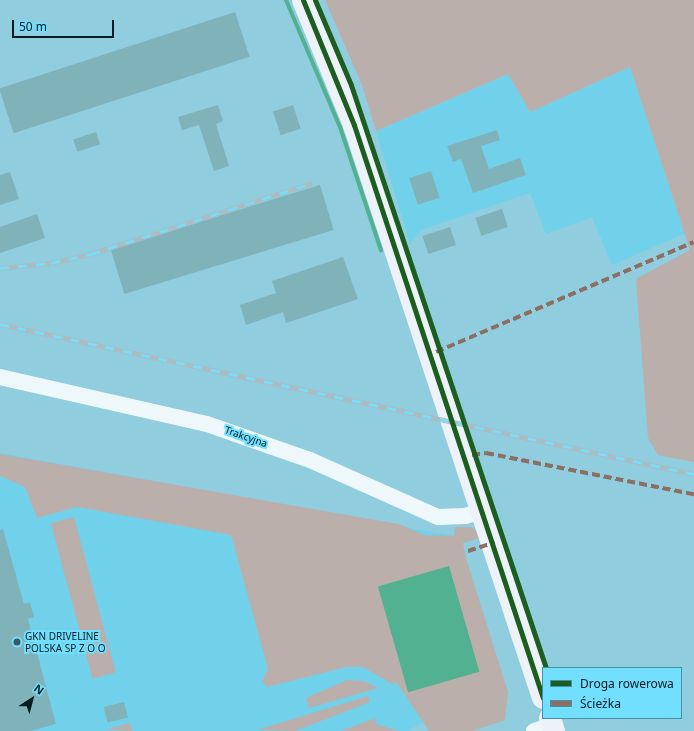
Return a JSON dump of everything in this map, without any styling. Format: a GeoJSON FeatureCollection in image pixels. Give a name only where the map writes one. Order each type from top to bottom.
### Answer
{"type":"FeatureCollection","features":[{"type":"Feature","properties":{"kind":"street"},"geometry":{"type":"LineString","coordinates":[[303,0],[354,125],[542,695]]}},
{"type":"Feature","properties":{"kind":"street","name":"Trakcyjna"},"geometry":{"type":"LineString","coordinates":[[0,377],[208,424],[310,460],[438,517],[465,516],[482,511]]}},
{"type":"Feature","properties":{"kind":"shaded area"},"geometry":{"type":"Polygon","coordinates":[[[325,0],[694,0],[694,462],[658,455],[648,438],[636,279],[690,250],[630,67],[530,112],[508,74],[376,131],[362,85],[325,0]]]}},
{"type":"Feature","properties":{"kind":"shaded area"},"geometry":{"type":"Polygon","coordinates":[[[630,67],[686,233],[612,265],[592,217],[546,234],[530,193],[421,230],[410,244],[376,131],[508,74],[530,112],[630,67]]]}},
{"type":"Feature","properties":{"kind":"shaded area"},"geometry":{"type":"Polygon","coordinates":[[[0,453],[454,536],[506,690],[440,712],[408,731],[0,731],[0,453]]]}},
{"type":"Feature","properties":{"kind":"shaded area"},"geometry":{"type":"Polygon","coordinates":[[[0,454],[398,524],[425,535],[454,536],[455,527],[472,527],[483,537],[463,543],[466,558],[508,692],[505,720],[473,731],[429,731],[397,683],[392,684],[363,667],[346,667],[267,687],[262,681],[268,669],[231,535],[77,507],[37,518],[25,487],[0,476],[0,454]]]}},
{"type":"Feature","properties":{"kind":"shaded area"},"geometry":{"type":"Polygon","coordinates":[[[74,517],[116,673],[92,679],[51,523],[74,517]]]}},
{"type":"Feature","properties":{"kind":"shaded area"},"geometry":{"type":"Polygon","coordinates":[[[449,566],[479,672],[408,692],[378,586],[449,566]]]}},
{"type":"Feature","properties":{"kind":"shaded area"},"geometry":{"type":"Polygon","coordinates":[[[347,680],[364,681],[378,688],[309,708],[306,698],[347,680]]]}},
{"type":"Feature","properties":{"kind":"shaded area"},"geometry":{"type":"Polygon","coordinates":[[[368,696],[370,702],[295,731],[257,730],[368,696]]]}},
{"type":"Feature","properties":{"kind":"shaded area"},"geometry":{"type":"Polygon","coordinates":[[[375,718],[376,724],[398,731],[341,731],[375,718]]]}},
{"type":"Feature","properties":{"kind":"shaded area"},"geometry":{"type":"Polygon","coordinates":[[[130,723],[132,731],[108,729],[130,723]]]}},
{"type":"Feature","properties":{"kind":"building"},"geometry":{"type":"Polygon","coordinates":[[[235,12],[250,57],[14,133],[0,88],[235,12]]]}},
{"type":"Feature","properties":{"kind":"building"},"geometry":{"type":"Polygon","coordinates":[[[218,105],[223,121],[216,124],[229,166],[214,171],[199,125],[182,130],[178,117],[218,105]]]}},
{"type":"Feature","properties":{"kind":"building"},"geometry":{"type":"Polygon","coordinates":[[[293,105],[301,129],[281,135],[273,111],[293,105]]]}},
{"type":"Feature","properties":{"kind":"building"},"geometry":{"type":"Polygon","coordinates":[[[497,130],[500,140],[481,146],[489,169],[520,158],[526,175],[473,193],[461,159],[453,162],[447,146],[497,130]]]}},
{"type":"Feature","properties":{"kind":"building"},"geometry":{"type":"Polygon","coordinates":[[[96,132],[100,144],[77,152],[73,139],[96,132]]]}},
{"type":"Feature","properties":{"kind":"building"},"geometry":{"type":"Polygon","coordinates":[[[431,171],[440,198],[418,205],[409,178],[431,171]]]}},
{"type":"Feature","properties":{"kind":"building"},"geometry":{"type":"Polygon","coordinates":[[[10,172],[19,199],[0,205],[0,175],[10,172]]]}},
{"type":"Feature","properties":{"kind":"building"},"geometry":{"type":"Polygon","coordinates":[[[320,185],[334,230],[124,294],[111,249],[320,185]]]}},
{"type":"Feature","properties":{"kind":"building"},"geometry":{"type":"Polygon","coordinates":[[[502,209],[508,227],[481,236],[475,218],[502,209]]]}},
{"type":"Feature","properties":{"kind":"building"},"geometry":{"type":"Polygon","coordinates":[[[37,214],[45,238],[0,253],[0,227],[37,214]]]}},
{"type":"Feature","properties":{"kind":"building"},"geometry":{"type":"Polygon","coordinates":[[[450,227],[456,245],[428,254],[422,236],[450,227]]]}},
{"type":"Feature","properties":{"kind":"building"},"geometry":{"type":"Polygon","coordinates":[[[343,257],[358,299],[286,323],[283,312],[246,325],[240,305],[276,293],[272,281],[343,257]]]}},
{"type":"Feature","properties":{"kind":"building","name":"GKN DRIVELINE POLSKA SP Z O O"},"geometry":{"type":"Polygon","coordinates":[[[3,529],[24,604],[30,602],[34,617],[28,619],[56,724],[31,731],[0,731],[0,530],[3,529]]]}},
{"type":"Feature","properties":{"kind":"building"},"geometry":{"type":"Polygon","coordinates":[[[124,702],[128,718],[107,723],[104,707],[124,702]]]}},
{"type":"Feature","properties":{"kind":"waterway"},"geometry":{"type":"LineString","coordinates":[[286,0],[340,127],[381,250]]}},
{"type":"Feature","properties":{"kind":"railway"},"geometry":{"type":"LineString","coordinates":[[0,268],[51,263],[91,254],[312,183]]}},
{"type":"Feature","properties":{"kind":"railway"},"geometry":{"type":"LineString","coordinates":[[0,324],[694,474]]}},
{"type":"Feature","properties":{"kind":"marked path"},"geometry":{"type":"LineString","coordinates":[[436,352],[694,242]]}},
{"type":"Feature","properties":{"kind":"marked path"},"geometry":{"type":"LineString","coordinates":[[472,455],[486,453],[694,494]]}},
{"type":"Feature","properties":{"kind":"marked path"},"geometry":{"type":"LineString","coordinates":[[468,551],[495,542]]}},
{"type":"Feature","properties":{"kind":"cycle path"},"geometry":{"type":"LineString","coordinates":[[303,0],[354,125],[542,695]]}},
{"type":"Feature","properties":{"kind":"cycle path"},"geometry":{"type":"LineString","coordinates":[[315,0],[351,85],[546,667]]}},
{"type":"Feature","properties":{"kind":"place","name":"GKN DRIVELINE POLSKA SP Z O O"},"geometry":{"type":"Point","coordinates":[17,642]}}]}
